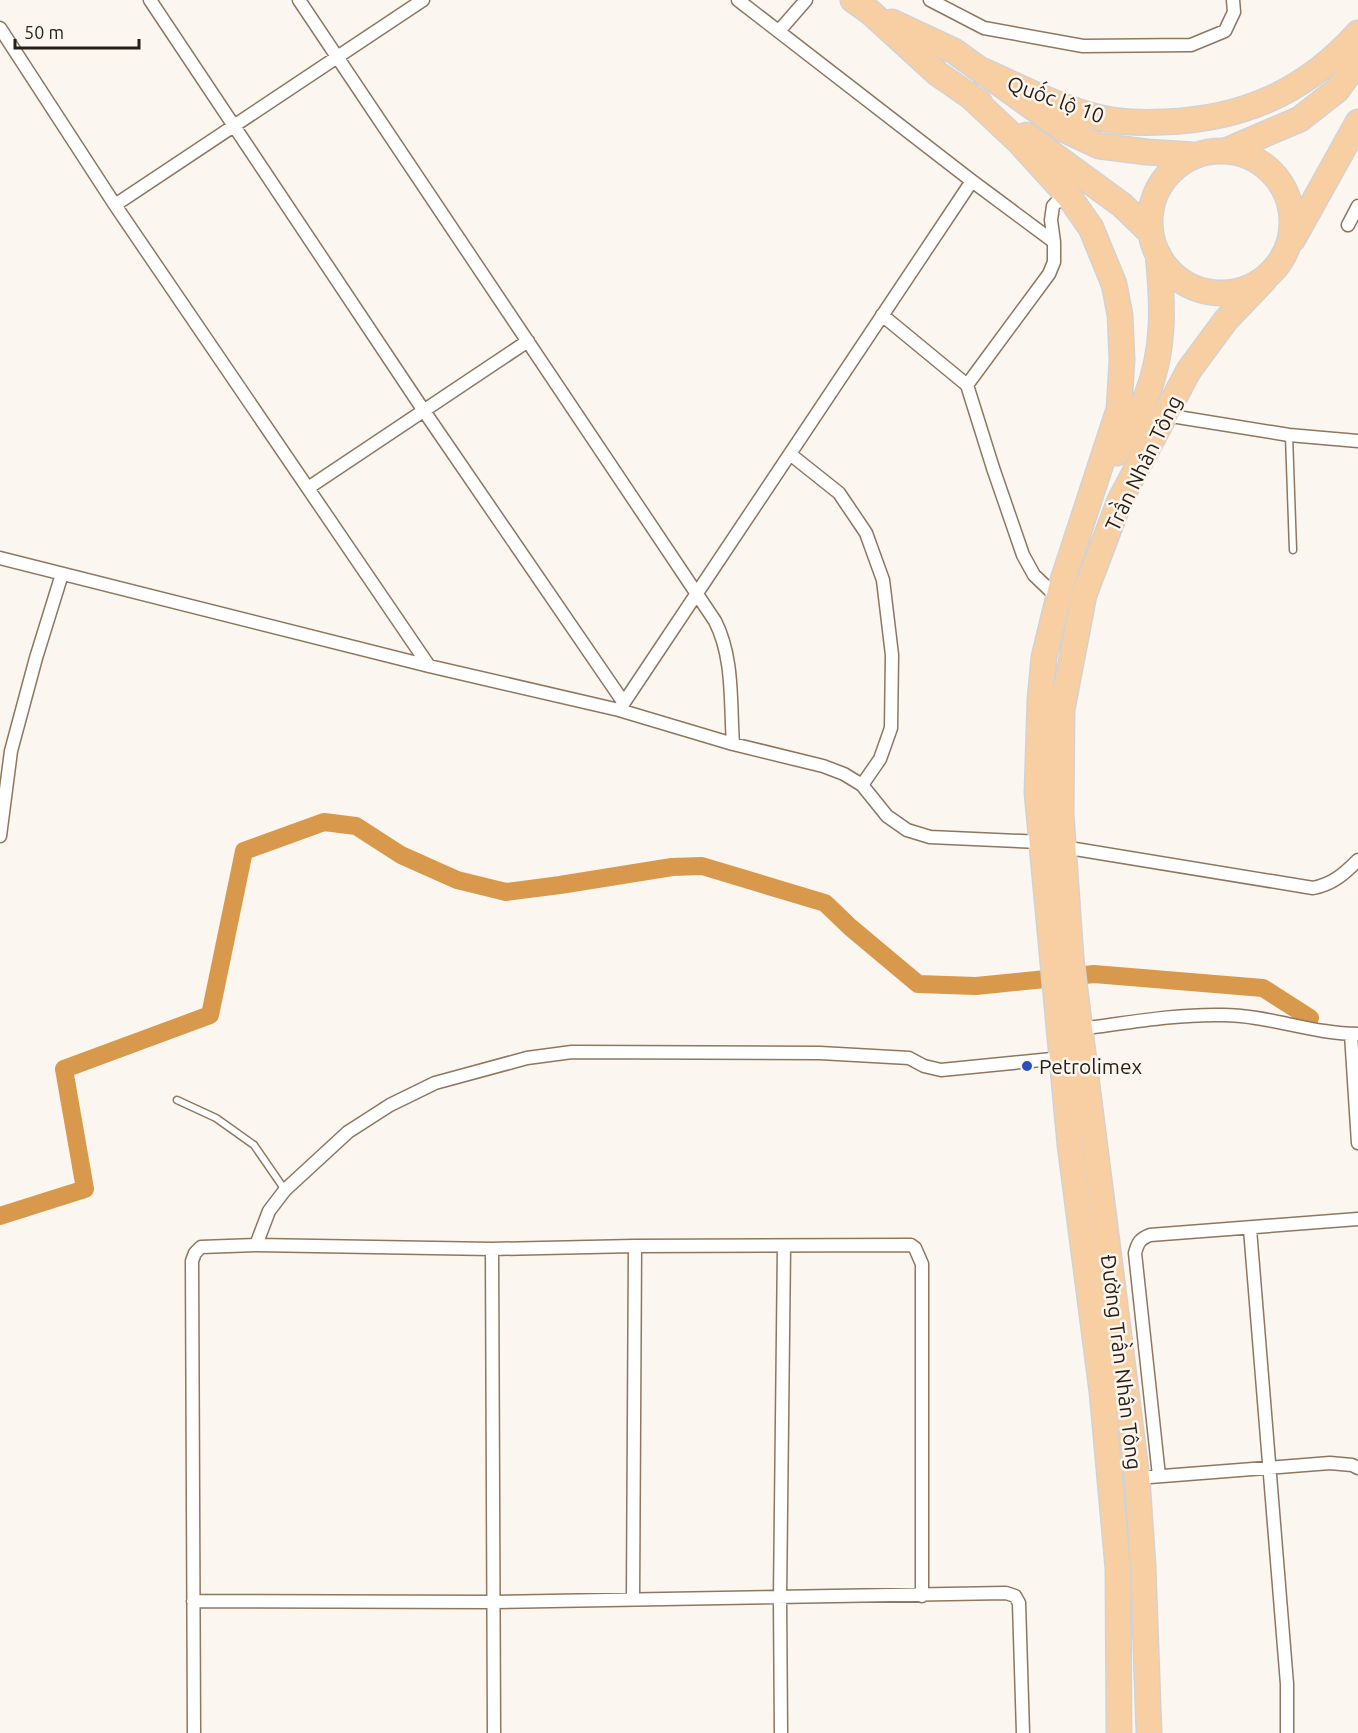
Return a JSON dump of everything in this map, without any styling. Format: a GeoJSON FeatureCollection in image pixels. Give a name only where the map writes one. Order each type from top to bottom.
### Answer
{"type":"FeatureCollection","features":[{"type":"Feature","properties":{"kind":"highway","name":"Quốc lộ 10"},"geometry":{"type":"LineString","coordinates":[[861,6],[954,51],[1063,129],[1099,146],[1193,155]]}},
{"type":"Feature","properties":{"kind":"highway","name":"Quốc lộ 10"},"geometry":{"type":"LineString","coordinates":[[861,6],[938,74],[1122,205],[1154,244]]}},
{"type":"Feature","properties":{"kind":"highway","name":"Quốc lộ 10"},"geometry":{"type":"LineString","coordinates":[[981,70],[1066,107],[1101,118],[1139,123],[1186,122],[1230,115],[1282,94],[1316,73],[1345,48],[1358,33]]}},
{"type":"Feature","properties":{"kind":"highway"},"geometry":{"type":"LineString","coordinates":[[1228,150],[1300,118],[1336,90],[1358,61]]}},
{"type":"Feature","properties":{"kind":"highway","name":"Trần Nhân Tông"},"geometry":{"type":"LineString","coordinates":[[968,94],[1019,142],[1065,193],[1091,228],[1114,284],[1120,315],[1122,360],[1119,408],[1059,598],[1044,657],[1040,699],[1036,793],[1052,845],[1065,994]]}},
{"type":"Feature","properties":{"kind":"highway"},"geometry":{"type":"LineString","coordinates":[[1289,246],[1293,224],[1290,203],[1282,183],[1268,167],[1249,155],[1228,150],[1210,150],[1193,155],[1177,165],[1164,179],[1155,196],[1150,214],[1154,244],[1169,271],[1186,284],[1205,292],[1226,293],[1246,289],[1265,279],[1279,264],[1358,122]]}},
{"type":"Feature","properties":{"kind":"highway","name":"Trần Nhân Tông"},"geometry":{"type":"LineString","coordinates":[[1082,522],[1146,396],[1158,358],[1163,305],[1154,244]]}},
{"type":"Feature","properties":{"kind":"highway","name":"Trần Nhân Tông"},"geometry":{"type":"LineString","coordinates":[[1052,845],[1061,813],[1062,710],[1084,595],[1120,500],[1189,370],[1226,320],[1265,279]]}},
{"type":"Feature","properties":{"kind":"highway","name":"Đường Trần Nhân Tông"},"geometry":{"type":"LineString","coordinates":[[1065,994],[1080,1029],[1148,1477],[1143,1566],[1149,1733]]}},
{"type":"Feature","properties":{"kind":"highway","name":"Đường Trần Nhân Tông"},"geometry":{"type":"LineString","coordinates":[[1065,994],[1062,1058],[1070,1145],[1102,1392],[1118,1569],[1119,1733]]}},
{"type":"Feature","properties":{"kind":"highway"},"geometry":{"type":"LineString","coordinates":[[1109,1482],[1148,1477]]}},
{"type":"Feature","properties":{"kind":"street"},"geometry":{"type":"LineString","coordinates":[[150,0],[621,707]]}},
{"type":"Feature","properties":{"kind":"street"},"geometry":{"type":"LineString","coordinates":[[299,0],[715,621],[727,651],[733,744]]}},
{"type":"Feature","properties":{"kind":"street"},"geometry":{"type":"LineString","coordinates":[[115,205],[423,0]]}},
{"type":"Feature","properties":{"kind":"street"},"geometry":{"type":"LineString","coordinates":[[738,0],[1054,242]]}},
{"type":"Feature","properties":{"kind":"street"},"geometry":{"type":"LineString","coordinates":[[779,31],[806,0]]}},
{"type":"Feature","properties":{"kind":"street"},"geometry":{"type":"LineString","coordinates":[[930,0],[984,28],[1083,46],[1191,45],[1225,31],[1234,12],[1233,0]]}},
{"type":"Feature","properties":{"kind":"street"},"geometry":{"type":"LineString","coordinates":[[0,28],[115,205],[429,666]]}},
{"type":"Feature","properties":{"kind":"street"},"geometry":{"type":"LineString","coordinates":[[621,707],[972,181]]}},
{"type":"Feature","properties":{"kind":"street"},"geometry":{"type":"LineString","coordinates":[[967,385],[1049,274],[1054,262],[1051,220],[1053,206],[1065,193]]}},
{"type":"Feature","properties":{"kind":"street"},"geometry":{"type":"LineString","coordinates":[[1348,225],[1358,206]]}},
{"type":"Feature","properties":{"kind":"street"},"geometry":{"type":"LineString","coordinates":[[882,315],[967,385],[1023,555],[1034,575],[1059,598]]}},
{"type":"Feature","properties":{"kind":"street"},"geometry":{"type":"LineString","coordinates":[[308,488],[528,341]]}},
{"type":"Feature","properties":{"kind":"street"},"geometry":{"type":"LineString","coordinates":[[1165,415],[1289,435],[1358,441]]}},
{"type":"Feature","properties":{"kind":"street"},"geometry":{"type":"LineString","coordinates":[[790,454],[840,493],[866,533],[883,580],[892,655],[891,728],[880,759],[862,785]]}},
{"type":"Feature","properties":{"kind":"street"},"geometry":{"type":"LineString","coordinates":[[0,558],[429,666],[621,707],[733,744],[823,766],[844,774],[862,785],[887,816],[907,830],[930,837],[1052,845],[1313,888],[1334,881],[1358,860]]}},
{"type":"Feature","properties":{"kind":"street"},"geometry":{"type":"LineString","coordinates":[[0,836],[11,751],[62,574]]}},
{"type":"Feature","properties":{"kind":"street"},"geometry":{"type":"LineString","coordinates":[[1080,1029],[1170,1017],[1223,1015],[1279,1022],[1334,1034],[1354,1034],[1358,1143]]}},
{"type":"Feature","properties":{"kind":"street"},"geometry":{"type":"LineString","coordinates":[[256,1245],[269,1211],[285,1190],[348,1132],[390,1105],[435,1083],[527,1058],[572,1052],[820,1053],[909,1058],[924,1066],[941,1070],[1062,1058]]}},
{"type":"Feature","properties":{"kind":"street"},"geometry":{"type":"LineString","coordinates":[[1356,1464],[1270,1466],[1148,1477],[1135,1252],[1138,1242],[1150,1235],[1358,1219]]}},
{"type":"Feature","properties":{"kind":"street"},"geometry":{"type":"LineString","coordinates":[[1250,1229],[1287,1684],[1287,1733]]}},
{"type":"Feature","properties":{"kind":"street"},"geometry":{"type":"LineString","coordinates":[[194,1733],[192,1261],[195,1253],[201,1247],[256,1245],[492,1249],[911,1245],[915,1248],[922,1264],[922,1596]]}},
{"type":"Feature","properties":{"kind":"street"},"geometry":{"type":"LineString","coordinates":[[633,1598],[635,1246]]}},
{"type":"Feature","properties":{"kind":"street"},"geometry":{"type":"LineString","coordinates":[[781,1733],[780,1598],[784,1246]]}},
{"type":"Feature","properties":{"kind":"street"},"geometry":{"type":"LineString","coordinates":[[492,1249],[494,1733]]}},
{"type":"Feature","properties":{"kind":"street"},"geometry":{"type":"LineString","coordinates":[[194,1601],[493,1602],[1006,1593],[1015,1596],[1019,1603],[1023,1733]]}},
{"type":"Feature","properties":{"kind":"lane"},"geometry":{"type":"LineString","coordinates":[[1289,435],[1293,550]]}},
{"type":"Feature","properties":{"kind":"lane"},"geometry":{"type":"LineString","coordinates":[[177,1100],[216,1118],[254,1145],[285,1190]]}},
{"type":"Feature","properties":{"kind":"waterway"},"geometry":{"type":"LineString","coordinates":[[0,1216],[85,1189],[64,1069],[210,1015],[244,851],[324,822],[356,826],[401,855],[457,880],[506,892],[672,867],[702,866],[825,903],[918,984],[976,986],[1094,974],[1263,988],[1310,1018]]}},
{"type":"Feature","properties":{"kind":"place","name":"Petrolimex"},"geometry":{"type":"Point","coordinates":[1027,1066]}}]}
